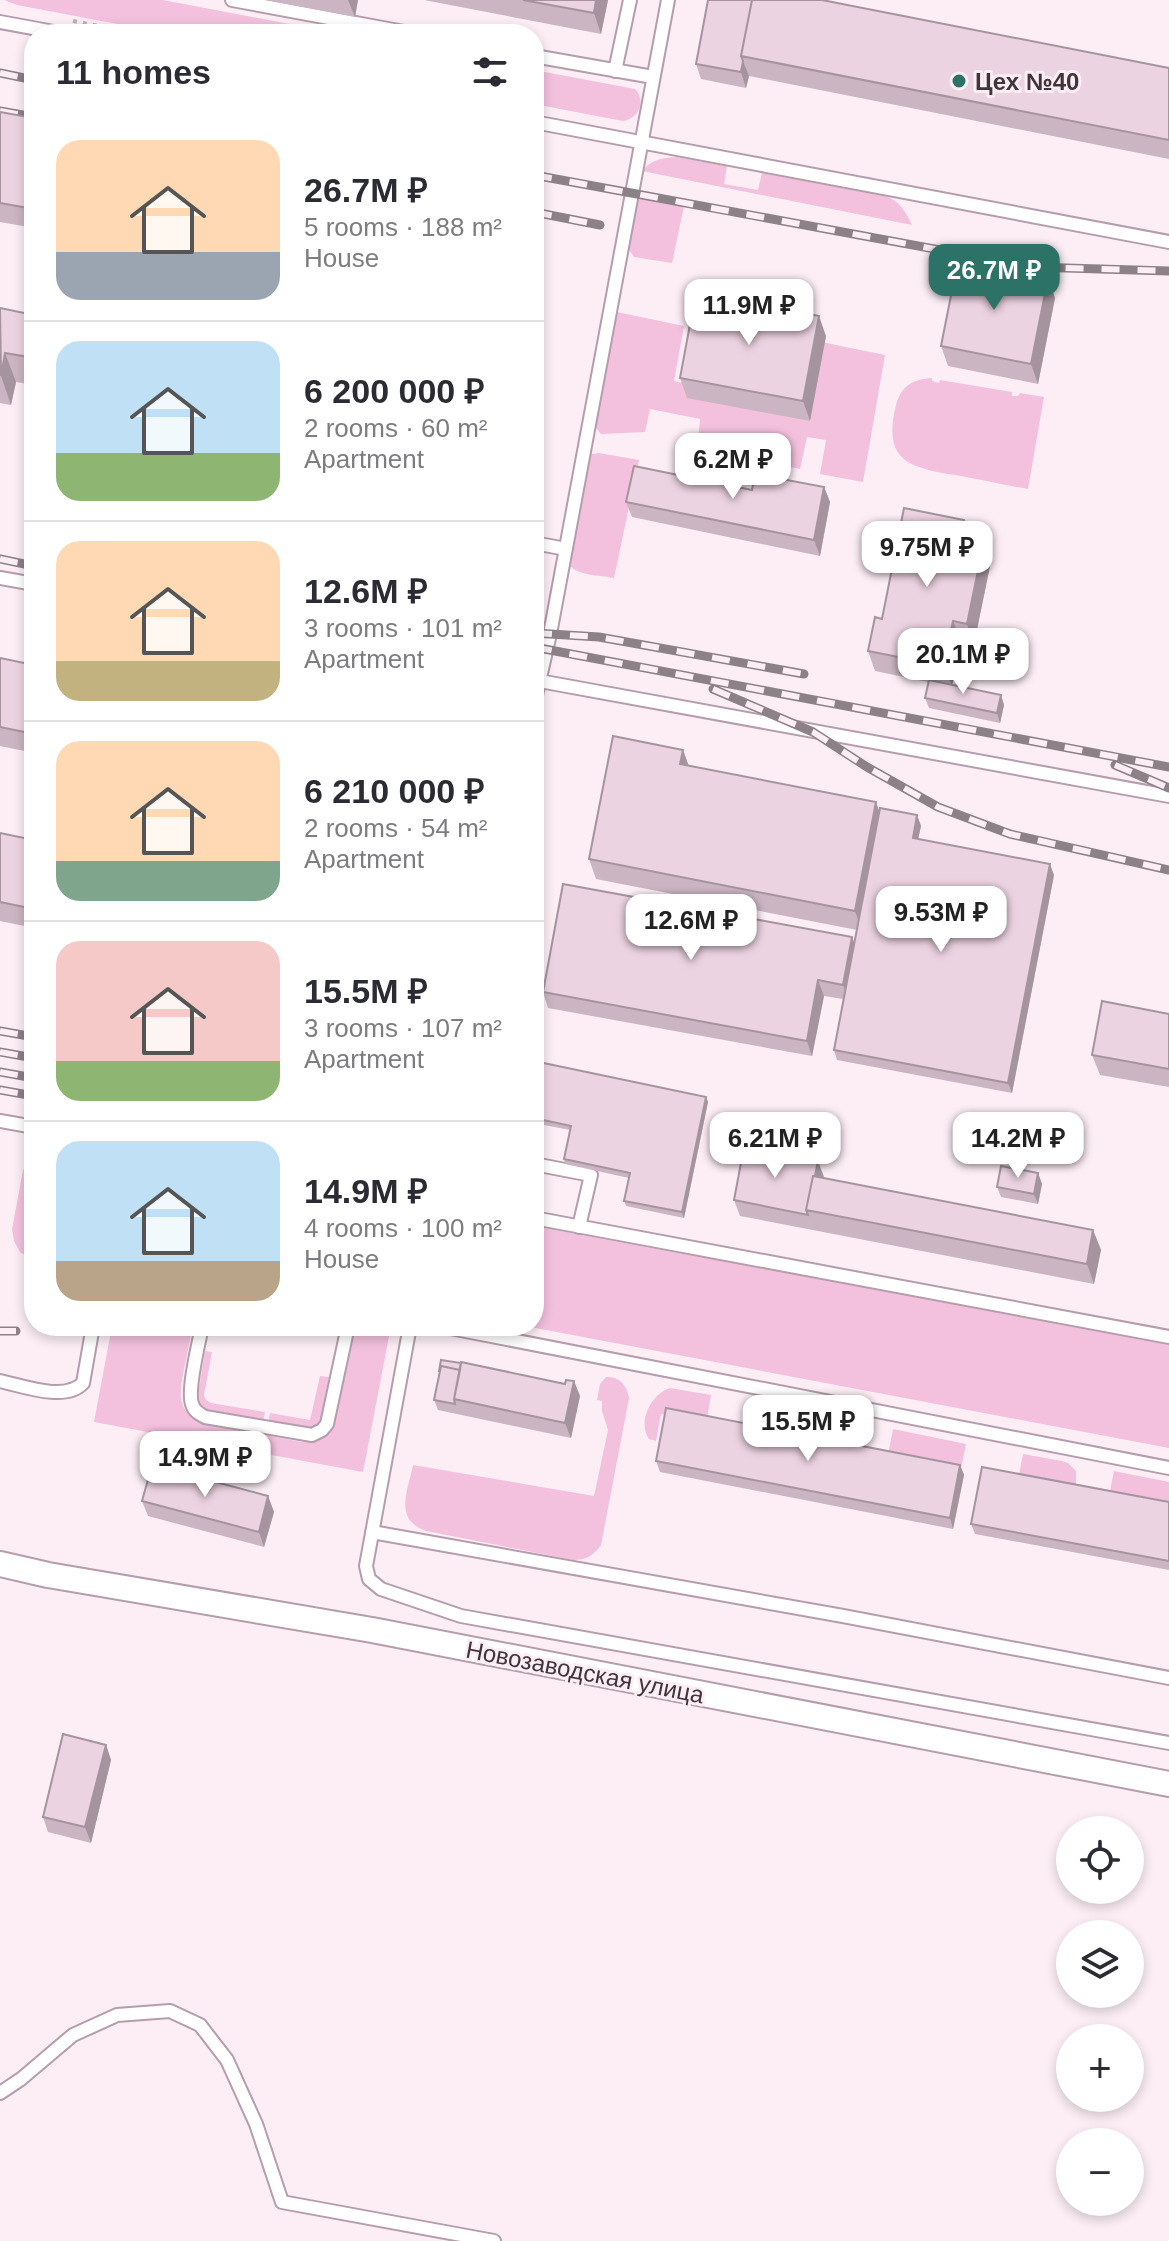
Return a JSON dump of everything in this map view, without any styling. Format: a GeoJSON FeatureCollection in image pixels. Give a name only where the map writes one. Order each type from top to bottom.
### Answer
{"type":"FeatureCollection","features":[{"type":"Feature","properties":{"kind":"street","name":"Новозаводская улица"},"geometry":{"type":"LineString","coordinates":[[0,1564],[48,1575],[372,1630],[1169,1784]]}},
{"type":"Feature","properties":{"kind":"lane"},"geometry":{"type":"LineString","coordinates":[[232,0],[361,24]]}},
{"type":"Feature","properties":{"kind":"lane"},"geometry":{"type":"LineString","coordinates":[[615,71],[630,0]]}},
{"type":"Feature","properties":{"kind":"lane"},"geometry":{"type":"LineString","coordinates":[[544,654],[668,0]]}},
{"type":"Feature","properties":{"kind":"lane"},"geometry":{"type":"LineString","coordinates":[[0,22],[24,26]]}},
{"type":"Feature","properties":{"kind":"lane"},"geometry":{"type":"LineString","coordinates":[[544,58],[653,77]]}},
{"type":"Feature","properties":{"kind":"lane"},"geometry":{"type":"LineString","coordinates":[[544,124],[1169,242]]}},
{"type":"Feature","properties":{"kind":"lane"},"geometry":{"type":"LineString","coordinates":[[544,545],[566,549]]}},
{"type":"Feature","properties":{"kind":"lane"},"geometry":{"type":"LineString","coordinates":[[0,578],[24,582]]}},
{"type":"Feature","properties":{"kind":"lane"},"geometry":{"type":"LineString","coordinates":[[544,682],[1169,796]]}},
{"type":"Feature","properties":{"kind":"lane"},"geometry":{"type":"LineString","coordinates":[[0,1121],[24,1125]]}},
{"type":"Feature","properties":{"kind":"lane"},"geometry":{"type":"LineString","coordinates":[[544,1166],[591,1175],[579,1227]]}},
{"type":"Feature","properties":{"kind":"lane"},"geometry":{"type":"LineString","coordinates":[[544,1220],[1169,1337]]}},
{"type":"Feature","properties":{"kind":"lane"},"geometry":{"type":"LineString","coordinates":[[0,1381],[58,1393],[77,1389],[83,1383],[91,1336]]}},
{"type":"Feature","properties":{"kind":"lane"},"geometry":{"type":"LineString","coordinates":[[200,1336],[191,1389],[191,1402],[196,1412],[205,1417],[312,1435],[327,1424],[346,1336]]}},
{"type":"Feature","properties":{"kind":"lane"},"geometry":{"type":"LineString","coordinates":[[408,1336],[366,1566],[369,1579],[381,1589],[461,1616],[1169,1743]]}},
{"type":"Feature","properties":{"kind":"lane"},"geometry":{"type":"LineString","coordinates":[[491,1336],[1169,1468]]}},
{"type":"Feature","properties":{"kind":"lane"},"geometry":{"type":"LineString","coordinates":[[372,1532],[1169,1678]]}},
{"type":"Feature","properties":{"kind":"lane"},"geometry":{"type":"LineString","coordinates":[[0,2093],[73,2035],[117,2015],[170,2011],[200,2025],[227,2060],[256,2124],[282,2202],[494,2241]]}},
{"type":"Feature","properties":{"kind":"shaded area"},"geometry":{"type":"Polygon","coordinates":[[[4,0],[163,0],[289,24],[117,24],[4,0]]]}},
{"type":"Feature","properties":{"kind":"shaded area"},"geometry":{"type":"Polygon","coordinates":[[[544,72],[635,89],[640,99],[639,109],[633,117],[623,121],[544,106],[544,72]]]}},
{"type":"Feature","properties":{"kind":"shaded area"},"geometry":{"type":"Polygon","coordinates":[[[677,157],[727,166],[724,184],[758,190],[762,173],[885,196],[902,208],[912,225],[642,171],[658,160],[677,157]]]}},
{"type":"Feature","properties":{"kind":"shaded area"},"geometry":{"type":"Polygon","coordinates":[[[638,197],[684,206],[672,263],[634,257],[627,247],[638,197]]]}},
{"type":"Feature","properties":{"kind":"shaded area"},"geometry":{"type":"Polygon","coordinates":[[[617,312],[684,326],[674,381],[794,406],[807,339],[885,355],[863,482],[820,474],[826,440],[807,437],[800,469],[707,449],[700,438],[700,419],[650,409],[645,432],[601,434],[595,422],[617,312]]]}},
{"type":"Feature","properties":{"kind":"shaded area"},"geometry":{"type":"Polygon","coordinates":[[[932,378],[932,381],[939,383],[940,380],[1012,392],[1012,396],[1020,393],[1044,397],[1028,489],[929,470],[905,460],[898,452],[893,440],[893,425],[898,398],[909,385],[932,378]]]}},
{"type":"Feature","properties":{"kind":"shaded area"},"geometry":{"type":"Polygon","coordinates":[[[599,453],[639,460],[614,578],[583,573],[568,564],[587,458],[599,453]]]}},
{"type":"Feature","properties":{"kind":"shaded area"},"geometry":{"type":"Polygon","coordinates":[[[23,1170],[24,1255],[14,1241],[12,1229],[23,1170]]]}},
{"type":"Feature","properties":{"kind":"shaded area"},"geometry":{"type":"Polygon","coordinates":[[[544,1228],[688,1255],[700,1251],[1169,1337],[1169,1448],[544,1330],[544,1228]]]}},
{"type":"Feature","properties":{"kind":"shaded area"},"geometry":{"type":"Polygon","coordinates":[[[110,1336],[191,1336],[181,1399],[187,1413],[194,1419],[203,1424],[302,1442],[314,1441],[331,1429],[352,1336],[389,1336],[363,1472],[94,1422],[110,1336]]]}},
{"type":"Feature","properties":{"kind":"shaded area"},"geometry":{"type":"Polygon","coordinates":[[[205,1351],[212,1352],[204,1395],[206,1400],[265,1412],[263,1422],[207,1412],[201,1407],[198,1395],[205,1351]]]}},
{"type":"Feature","properties":{"kind":"shaded area"},"geometry":{"type":"Polygon","coordinates":[[[320,1376],[329,1377],[320,1423],[316,1427],[310,1429],[268,1423],[270,1413],[310,1420],[320,1376]]]}},
{"type":"Feature","properties":{"kind":"shaded area"},"geometry":{"type":"Polygon","coordinates":[[[606,1377],[622,1382],[629,1398],[601,1545],[592,1555],[573,1560],[426,1531],[409,1519],[405,1503],[413,1465],[594,1496],[608,1430],[602,1401],[597,1400],[600,1384],[606,1377]]]}},
{"type":"Feature","properties":{"kind":"shaded area"},"geometry":{"type":"Polygon","coordinates":[[[670,1388],[711,1395],[707,1419],[689,1420],[661,1414],[656,1441],[649,1439],[645,1425],[648,1409],[657,1396],[670,1388]]]}},
{"type":"Feature","properties":{"kind":"shaded area"},"geometry":{"type":"Polygon","coordinates":[[[802,1413],[849,1423],[856,1434],[856,1449],[797,1437],[802,1413]]]}},
{"type":"Feature","properties":{"kind":"shaded area"},"geometry":{"type":"Polygon","coordinates":[[[893,1429],[966,1444],[961,1469],[888,1455],[893,1429]]]}},
{"type":"Feature","properties":{"kind":"shaded area"},"geometry":{"type":"Polygon","coordinates":[[[1023,1454],[1068,1463],[1076,1471],[1076,1490],[1018,1480],[1023,1454]]]}},
{"type":"Feature","properties":{"kind":"shaded area"},"geometry":{"type":"Polygon","coordinates":[[[1114,1471],[1169,1482],[1169,1508],[1109,1496],[1114,1471]]]}},
{"type":"Feature","properties":{"kind":"building"},"geometry":{"type":"Polygon","coordinates":[[[523,0],[596,0],[594,13],[523,0]]]}},
{"type":"Feature","properties":{"kind":"building"},"geometry":{"type":"Polygon","coordinates":[[[708,0],[752,0],[741,56],[741,72],[696,64],[708,0]]]}},
{"type":"Feature","properties":{"kind":"building","name":"Цех №40"},"geometry":{"type":"Polygon","coordinates":[[[752,0],[822,0],[1169,68],[1169,140],[741,56],[752,0]]]}},
{"type":"Feature","properties":{"kind":"building"},"geometry":{"type":"Polygon","coordinates":[[[0,112],[24,116],[24,207],[0,203],[0,112]]]}},
{"type":"Feature","properties":{"kind":"building"},"geometry":{"type":"Polygon","coordinates":[[[958,260],[1048,278],[1031,364],[941,346],[958,260]]]}},
{"type":"Feature","properties":{"kind":"building"},"geometry":{"type":"Polygon","coordinates":[[[696,292],[819,316],[803,401],[680,378],[696,292]]]}},
{"type":"Feature","properties":{"kind":"building"},"geometry":{"type":"Polygon","coordinates":[[[0,308],[24,313],[24,356],[5,353],[1,376],[0,308]]]}},
{"type":"Feature","properties":{"kind":"building"},"geometry":{"type":"Polygon","coordinates":[[[634,466],[752,490],[755,474],[824,487],[814,540],[626,502],[634,466]]]}},
{"type":"Feature","properties":{"kind":"building"},"geometry":{"type":"Polygon","coordinates":[[[904,508],[964,520],[960,542],[983,546],[967,624],[953,621],[944,666],[868,651],[875,617],[882,619],[904,508]]]}},
{"type":"Feature","properties":{"kind":"building"},"geometry":{"type":"Polygon","coordinates":[[[0,658],[24,663],[24,732],[0,727],[0,658]]]}},
{"type":"Feature","properties":{"kind":"building"},"geometry":{"type":"Polygon","coordinates":[[[929,680],[1001,695],[997,713],[925,698],[929,680]]]}},
{"type":"Feature","properties":{"kind":"building"},"geometry":{"type":"Polygon","coordinates":[[[613,736],[683,750],[680,764],[876,802],[855,911],[589,859],[613,736]]]}},
{"type":"Feature","properties":{"kind":"building"},"geometry":{"type":"Polygon","coordinates":[[[880,808],[917,815],[913,838],[1050,864],[1008,1083],[834,1050],[880,808]]]}},
{"type":"Feature","properties":{"kind":"building"},"geometry":{"type":"Polygon","coordinates":[[[0,833],[24,838],[24,907],[0,902],[0,833]]]}},
{"type":"Feature","properties":{"kind":"building"},"geometry":{"type":"Polygon","coordinates":[[[563,884],[852,937],[843,985],[818,980],[807,1041],[544,992],[563,884]]]}},
{"type":"Feature","properties":{"kind":"building"},"geometry":{"type":"Polygon","coordinates":[[[1102,1001],[1169,1014],[1169,1069],[1092,1055],[1102,1001]]]}},
{"type":"Feature","properties":{"kind":"building"},"geometry":{"type":"Polygon","coordinates":[[[544,1063],[706,1097],[682,1212],[624,1201],[630,1173],[564,1159],[571,1126],[544,1120],[544,1063]]]}},
{"type":"Feature","properties":{"kind":"building"},"geometry":{"type":"Polygon","coordinates":[[[744,1147],[818,1161],[806,1210],[808,1215],[734,1200],[744,1147]]]}},
{"type":"Feature","properties":{"kind":"building"},"geometry":{"type":"Polygon","coordinates":[[[1001,1166],[1038,1173],[1034,1194],[997,1187],[1001,1166]]]}},
{"type":"Feature","properties":{"kind":"building"},"geometry":{"type":"Polygon","coordinates":[[[813,1176],[1093,1230],[1087,1264],[806,1210],[813,1176]]]}},
{"type":"Feature","properties":{"kind":"building"},"geometry":{"type":"Polygon","coordinates":[[[441,1360],[461,1363],[460,1370],[441,1366],[439,1371],[441,1360]]]}},
{"type":"Feature","properties":{"kind":"building"},"geometry":{"type":"Polygon","coordinates":[[[461,1362],[565,1384],[566,1380],[574,1381],[565,1423],[454,1399],[461,1362]]]}},
{"type":"Feature","properties":{"kind":"building"},"geometry":{"type":"Polygon","coordinates":[[[441,1366],[460,1370],[455,1404],[434,1400],[441,1366]]]}},
{"type":"Feature","properties":{"kind":"building"},"geometry":{"type":"Polygon","coordinates":[[[666,1408],[960,1465],[950,1518],[656,1461],[666,1408]]]}},
{"type":"Feature","properties":{"kind":"building"},"geometry":{"type":"Polygon","coordinates":[[[152,1465],[268,1496],[259,1532],[142,1501],[152,1465]]]}},
{"type":"Feature","properties":{"kind":"building"},"geometry":{"type":"Polygon","coordinates":[[[982,1467],[1169,1502],[1169,1561],[971,1524],[982,1467]]]}},
{"type":"Feature","properties":{"kind":"building"},"geometry":{"type":"Polygon","coordinates":[[[63,1734],[106,1745],[85,1827],[43,1817],[63,1734]]]}},
{"type":"Feature","properties":{"kind":"railway"},"geometry":{"type":"LineString","coordinates":[[0,73],[24,78]]}},
{"type":"Feature","properties":{"kind":"railway"},"geometry":{"type":"LineString","coordinates":[[0,111],[24,115]]}},
{"type":"Feature","properties":{"kind":"railway"},"geometry":{"type":"LineString","coordinates":[[544,177],[1032,267],[1169,271]]}},
{"type":"Feature","properties":{"kind":"railway"},"geometry":{"type":"LineString","coordinates":[[544,214],[600,225]]}},
{"type":"Feature","properties":{"kind":"railway"},"geometry":{"type":"LineString","coordinates":[[0,559],[24,564]]}},
{"type":"Feature","properties":{"kind":"railway"},"geometry":{"type":"LineString","coordinates":[[544,634],[599,637],[804,674]]}},
{"type":"Feature","properties":{"kind":"railway"},"geometry":{"type":"LineString","coordinates":[[544,649],[1169,767]]}},
{"type":"Feature","properties":{"kind":"railway"},"geometry":{"type":"LineString","coordinates":[[713,689],[813,732],[938,807],[1010,834],[1169,870]]}},
{"type":"Feature","properties":{"kind":"railway"},"geometry":{"type":"LineString","coordinates":[[1115,765],[1169,788]]}},
{"type":"Feature","properties":{"kind":"railway"},"geometry":{"type":"LineString","coordinates":[[0,1031],[24,1035]]}},
{"type":"Feature","properties":{"kind":"railway"},"geometry":{"type":"LineString","coordinates":[[0,1052],[24,1056]]}},
{"type":"Feature","properties":{"kind":"railway"},"geometry":{"type":"LineString","coordinates":[[0,1072],[24,1076]]}},
{"type":"Feature","properties":{"kind":"railway"},"geometry":{"type":"LineString","coordinates":[[0,1090],[24,1094]]}},
{"type":"Feature","properties":{"kind":"railway"},"geometry":{"type":"LineString","coordinates":[[0,1331],[16,1331]]}},
{"type":"Feature","properties":{"kind":"place","name":"Цех №40"},"geometry":{"type":"Point","coordinates":[959,81]}}]}
